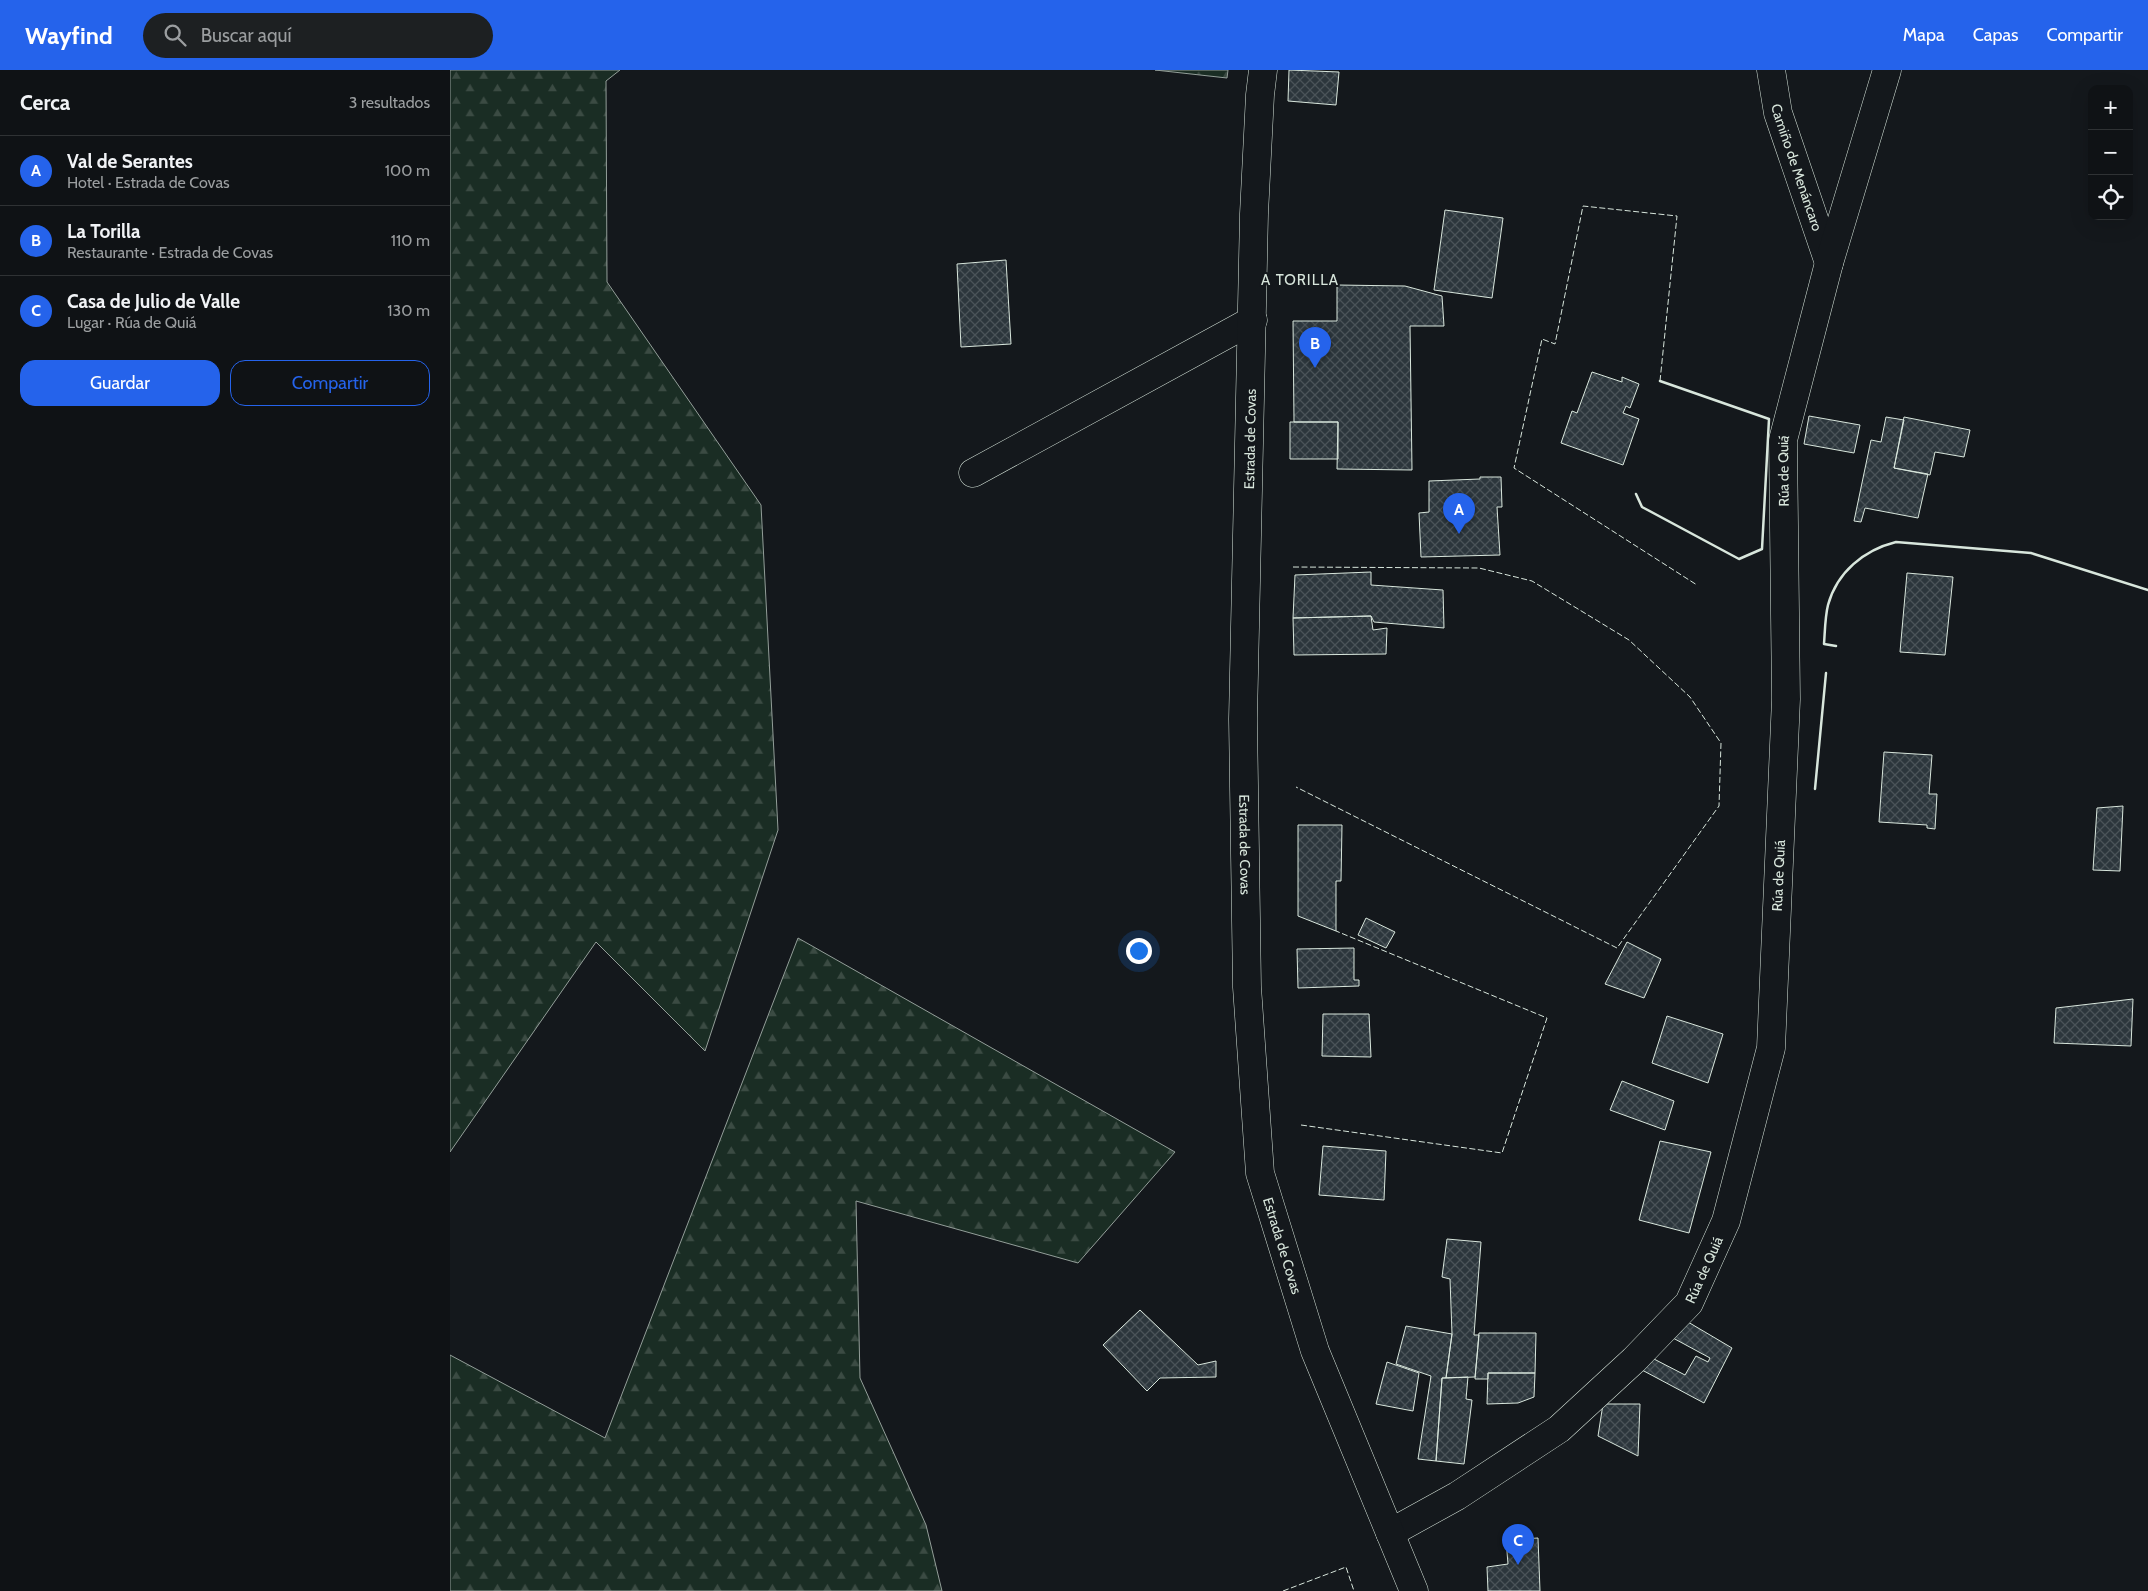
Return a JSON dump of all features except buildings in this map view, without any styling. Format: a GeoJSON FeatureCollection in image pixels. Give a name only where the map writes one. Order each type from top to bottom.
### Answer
{"type":"FeatureCollection","features":[{"type":"Feature","properties":{"kind":"street","name":"Estrada de Covas"},"geometry":{"type":"LineString","coordinates":[[1263,70],[1254,214],[1243,719],[1247,987],[1260,1172],[1315,1351],[1414,1591]]}},
{"type":"Feature","properties":{"kind":"street","name":"Camiño de Menáncaro"},"geometry":{"type":"LineString","coordinates":[[1771,70],[1778,113],[1829,263]]}},
{"type":"Feature","properties":{"kind":"street","name":"Rúa de Quiá"},"geometry":{"type":"LineString","coordinates":[[1390,1533],[1457,1496],[1559,1429],[1634,1360],[1689,1303],[1726,1221],[1771,1048],[1786,699],[1783,440],[1829,263],[1887,70]]}},
{"type":"Feature","properties":{"kind":"street"},"geometry":{"type":"LineString","coordinates":[[973,473],[1253,320]]}},
{"type":"Feature","properties":{"kind":"green space"},"geometry":{"type":"Polygon","coordinates":[[[450,70],[620,70],[606,81],[607,282],[761,505],[778,830],[705,1051],[596,942],[450,1152],[450,70]]]}},
{"type":"Feature","properties":{"kind":"green space"},"geometry":{"type":"Polygon","coordinates":[[[1155,70],[1228,70],[1227,78],[1155,70]]]}},
{"type":"Feature","properties":{"kind":"green space"},"geometry":{"type":"Polygon","coordinates":[[[798,938],[1175,1152],[1078,1263],[856,1201],[860,1378],[926,1525],[942,1591],[450,1591],[450,1355],[605,1438],[798,938]]]}},
{"type":"Feature","properties":{"kind":"fence"},"geometry":{"type":"LineString","coordinates":[[1660,381],[1677,216],[1583,206],[1555,344],[1542,339],[1514,468],[1697,585]]}},
{"type":"Feature","properties":{"kind":"fence"},"geometry":{"type":"LineString","coordinates":[[1293,567],[1479,568],[1532,581],[1629,640],[1690,697],[1721,743],[1719,806],[1617,948],[1296,787]]}},
{"type":"Feature","properties":{"kind":"fence"},"geometry":{"type":"LineString","coordinates":[[1301,1125],[1502,1153],[1547,1018],[1336,931]]}},
{"type":"Feature","properties":{"kind":"fence"},"geometry":{"type":"LineString","coordinates":[[1283,1591],[1346,1567],[1354,1591]]}},
{"type":"Feature","properties":{"kind":"wall"},"geometry":{"type":"LineString","coordinates":[[1636,494],[1642,507],[1739,559],[1762,549],[1769,419],[1660,381]]}},
{"type":"Feature","properties":{"kind":"wall"},"geometry":{"type":"LineString","coordinates":[[1836,646],[1824,644],[1828,605],[1838,582],[1853,564],[1863,557],[1896,542],[2031,553],[2148,590]]}},
{"type":"Feature","properties":{"kind":"wall"},"geometry":{"type":"LineString","coordinates":[[1815,789],[1826,673]]}},
{"type":"Feature","properties":{"kind":"place","name":"La Torilla"},"geometry":{"type":"Point","coordinates":[1315,368]}},
{"type":"Feature","properties":{"kind":"place","name":"Val de Serantes"},"geometry":{"type":"Point","coordinates":[1459,534]}},
{"type":"Feature","properties":{"kind":"place","name":"Casa de Julio de Valle"},"geometry":{"type":"Point","coordinates":[1518,1565]}},
{"type":"Feature","properties":{"kind":"district","name":"A TORILLA"},"geometry":{"type":"Point","coordinates":[1300,280]}}]}
